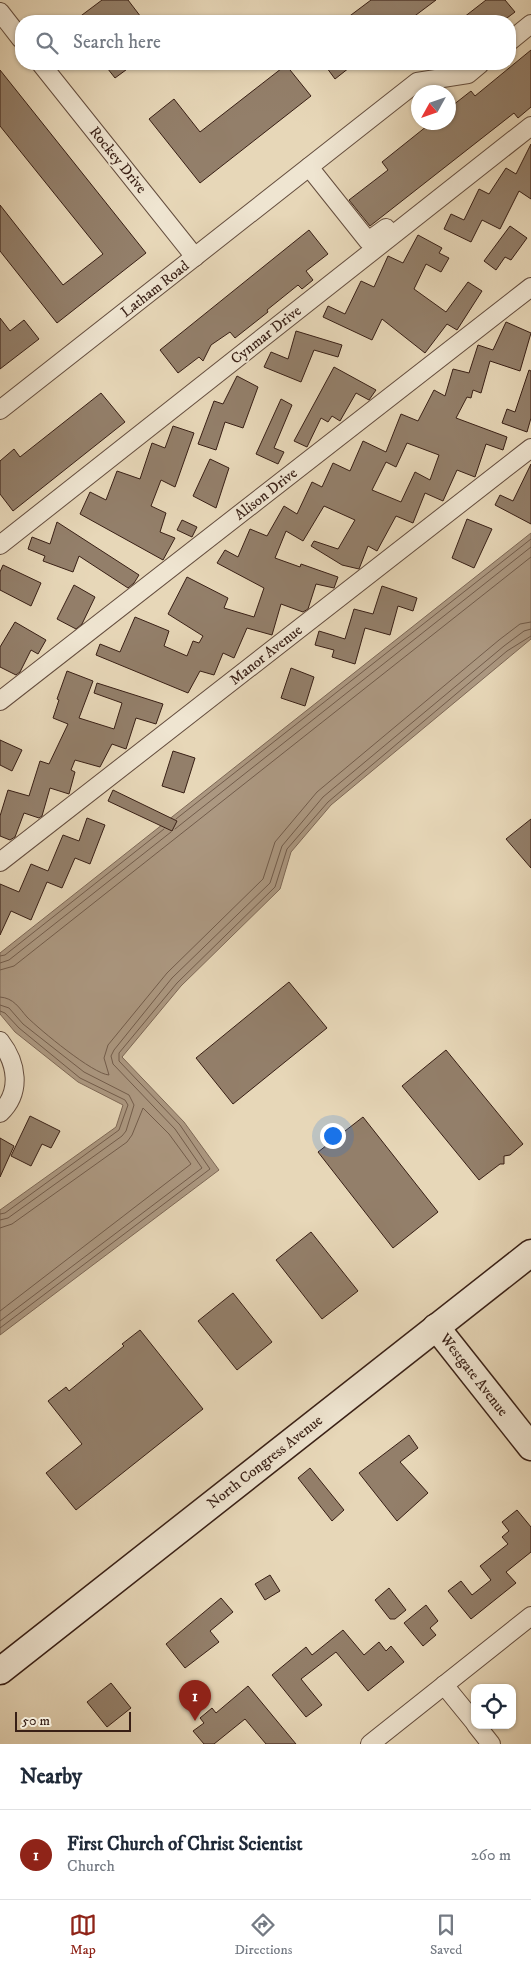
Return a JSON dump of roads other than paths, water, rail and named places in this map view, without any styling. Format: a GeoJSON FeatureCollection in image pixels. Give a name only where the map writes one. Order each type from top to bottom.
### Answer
{"type":"FeatureCollection","features":[{"type":"Feature","properties":{"kind":"street"},"geometry":{"type":"LineString","coordinates":[[11,0],[0,10],[15,31]]}},
{"type":"Feature","properties":{"kind":"street"},"geometry":{"type":"LineString","coordinates":[[516,36],[531,24]]}},
{"type":"Feature","properties":{"kind":"street","name":"Rockey Drive"},"geometry":{"type":"LineString","coordinates":[[46,70],[195,257]]}},
{"type":"Feature","properties":{"kind":"street","name":"Latham Road"},"geometry":{"type":"LineString","coordinates":[[0,410],[417,82],[468,74],[473,70]]}},
{"type":"Feature","properties":{"kind":"street"},"geometry":{"type":"LineString","coordinates":[[309,167],[368,241],[531,115]]}},
{"type":"Feature","properties":{"kind":"street","name":"Cynmar Drive"},"geometry":{"type":"LineString","coordinates":[[0,544],[531,126]]}},
{"type":"Feature","properties":{"kind":"street","name":"Alison Drive"},"geometry":{"type":"LineString","coordinates":[[0,701],[531,287]]}},
{"type":"Feature","properties":{"kind":"street","name":"Manor Avenue"},"geometry":{"type":"LineString","coordinates":[[0,862],[531,448]]}},
{"type":"Feature","properties":{"kind":"street"},"geometry":{"type":"LineString","coordinates":[[0,1041],[11,1057],[15,1080],[9,1102],[0,1114]]}},
{"type":"Feature","properties":{"kind":"street","name":"North Congress Avenue"},"geometry":{"type":"LineString","coordinates":[[0,1671],[531,1253]]}},
{"type":"Feature","properties":{"kind":"street","name":"Westgate Avenue"},"geometry":{"type":"LineString","coordinates":[[436,1327],[531,1447]]}},
{"type":"Feature","properties":{"kind":"street"},"geometry":{"type":"LineString","coordinates":[[370,1744],[531,1616]]}},
{"type":"Feature","properties":{"kind":"street"},"geometry":{"type":"LineString","coordinates":[[444,1685],[471,1718]]}},
{"type":"Feature","properties":{"kind":"street"},"geometry":{"type":"LineString","coordinates":[[480,1729],[491,1744]]}},
{"type":"Feature","properties":{"kind":"water"},"geometry":{"type":"Polygon","coordinates":[[[531,533],[531,639],[331,805],[291,852],[280,889],[181,986],[122,1057],[184,1122],[219,1170],[0,1335],[0,1210],[116,1127],[123,1105],[78,1082],[15,1032],[0,1014],[0,953],[531,533]]]}},
{"type":"Feature","properties":{"kind":"place","name":"First Church of Christ Scientist"},"geometry":{"type":"Point","coordinates":[195,1721]}}]}
